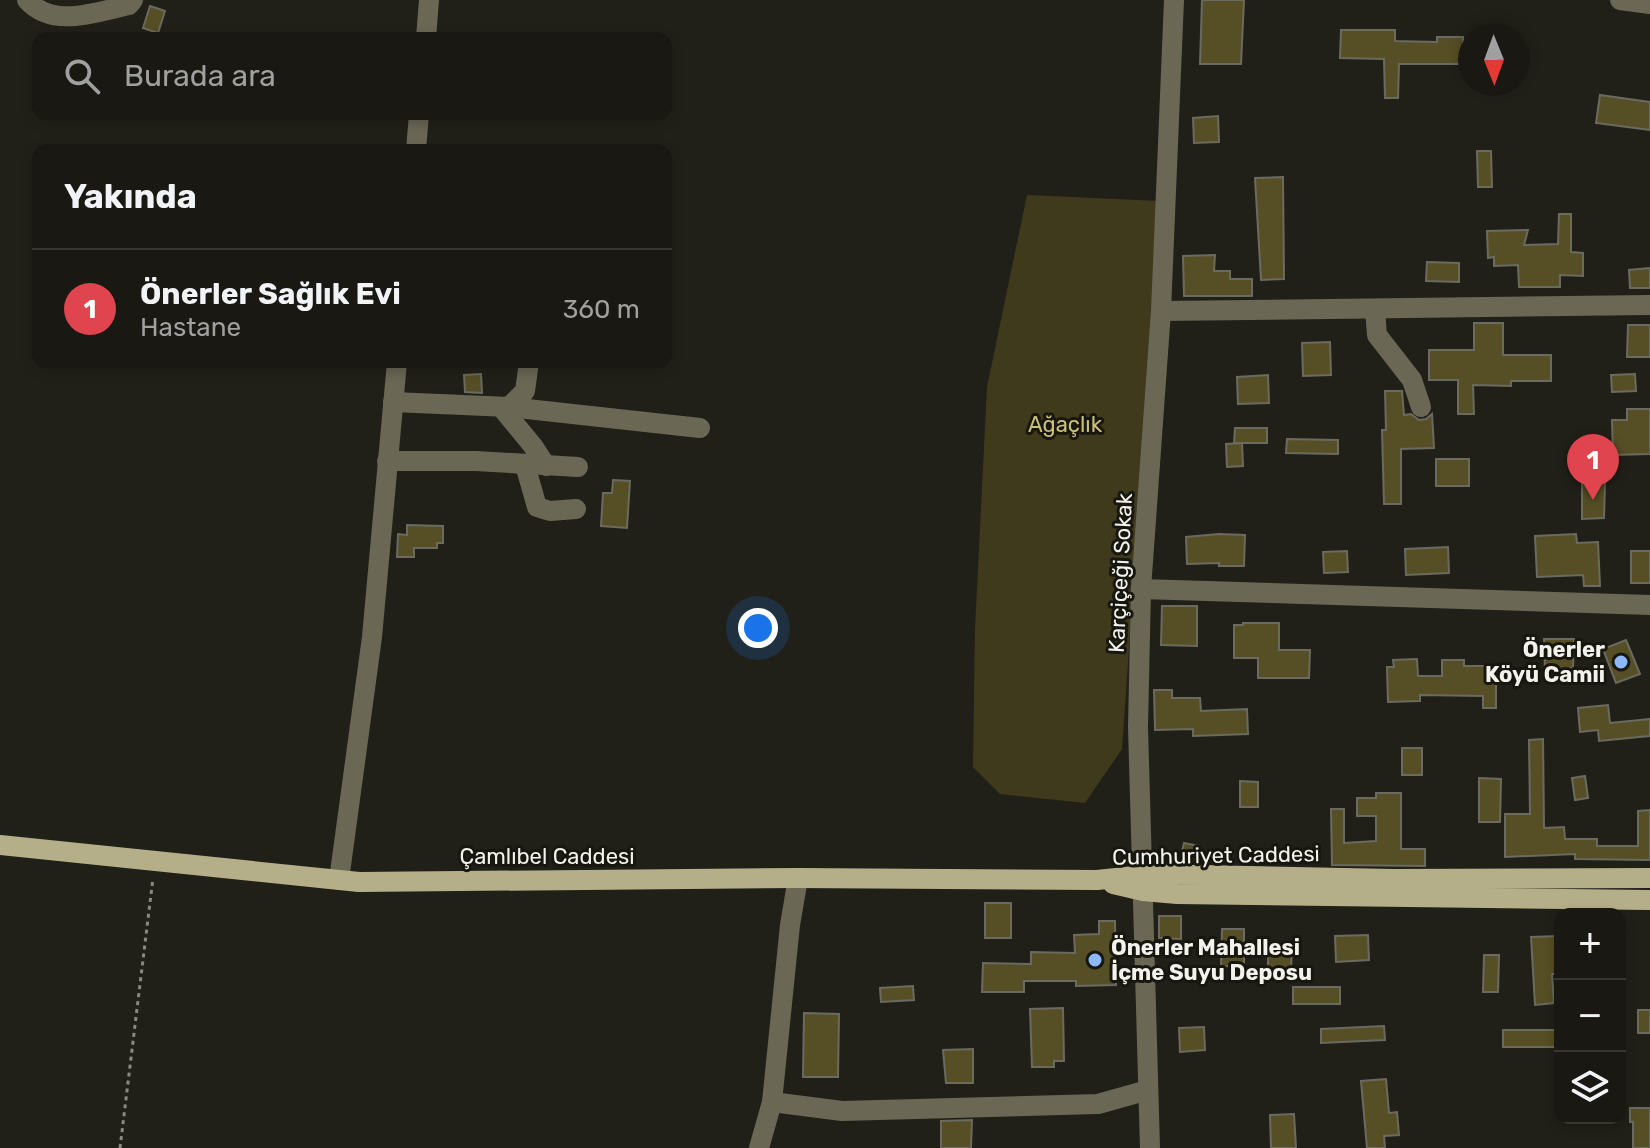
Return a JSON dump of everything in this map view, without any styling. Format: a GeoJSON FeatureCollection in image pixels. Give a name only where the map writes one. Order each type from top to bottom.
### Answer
{"type":"FeatureCollection","features":[{"type":"Feature","properties":{"kind":"main road","name":"Çamlıbel Caddesi"},"geometry":{"type":"LineString","coordinates":[[0,845],[375,882],[798,878],[1097,880]]}},
{"type":"Feature","properties":{"kind":"main road","name":"Cumhuriyet Caddesi"},"geometry":{"type":"LineString","coordinates":[[1097,880],[1143,883],[1650,878]]}},
{"type":"Feature","properties":{"kind":"main road","name":"Cumhuriyet Caddesi"},"geometry":{"type":"LineString","coordinates":[[1143,883],[1177,894],[1650,900]]}},
{"type":"Feature","properties":{"kind":"street"},"geometry":{"type":"LineString","coordinates":[[27,0],[35,9],[70,18],[129,5],[133,0]]}},
{"type":"Feature","properties":{"kind":"street"},"geometry":{"type":"LineString","coordinates":[[426,32],[429,0]]}},
{"type":"Feature","properties":{"kind":"street","name":"Karçiçeği Sokak"},"geometry":{"type":"LineString","coordinates":[[1150,1148],[1138,727],[1141,589],[1161,311],[1174,0]]}},
{"type":"Feature","properties":{"kind":"street"},"geometry":{"type":"LineString","coordinates":[[1620,0],[1650,4]]}},
{"type":"Feature","properties":{"kind":"street"},"geometry":{"type":"LineString","coordinates":[[416,144],[418,120]]}},
{"type":"Feature","properties":{"kind":"street"},"geometry":{"type":"LineString","coordinates":[[1161,311],[1650,305]]}},
{"type":"Feature","properties":{"kind":"street"},"geometry":{"type":"LineString","coordinates":[[1375,309],[1377,335],[1412,380],[1421,407]]}},
{"type":"Feature","properties":{"kind":"street"},"geometry":{"type":"LineString","coordinates":[[339,880],[372,637],[396,368]]}},
{"type":"Feature","properties":{"kind":"street"},"geometry":{"type":"LineString","coordinates":[[505,407],[525,391],[528,368]]}},
{"type":"Feature","properties":{"kind":"street"},"geometry":{"type":"LineString","coordinates":[[393,402],[505,407],[700,428]]}},
{"type":"Feature","properties":{"kind":"street"},"geometry":{"type":"LineString","coordinates":[[505,407],[533,446],[537,507],[550,511],[576,509]]}},
{"type":"Feature","properties":{"kind":"street"},"geometry":{"type":"LineString","coordinates":[[387,461],[476,461],[578,467]]}},
{"type":"Feature","properties":{"kind":"street"},"geometry":{"type":"LineString","coordinates":[[1141,589],[1650,605]]}},
{"type":"Feature","properties":{"kind":"street"},"geometry":{"type":"LineString","coordinates":[[759,1148],[772,1102],[790,925],[798,878]]}},
{"type":"Feature","properties":{"kind":"street"},"geometry":{"type":"LineString","coordinates":[[772,1102],[842,1111],[1098,1104],[1148,1090]]}},
{"type":"Feature","properties":{"kind":"path"},"geometry":{"type":"LineString","coordinates":[[120,1148],[155,861]]}},
{"type":"Feature","properties":{"kind":"green space","name":"Ağaçlık"},"geometry":{"type":"Polygon","coordinates":[[[1027,195],[1160,201],[1122,749],[1085,803],[1000,794],[973,767],[975,629],[987,387],[1027,195]]]}},
{"type":"Feature","properties":{"kind":"building"},"geometry":{"type":"Polygon","coordinates":[[[1202,0],[1244,0],[1241,64],[1200,64],[1202,0]]]}},
{"type":"Feature","properties":{"kind":"building"},"geometry":{"type":"Polygon","coordinates":[[[150,6],[165,11],[158,32],[143,28],[150,6]]]}},
{"type":"Feature","properties":{"kind":"building"},"geometry":{"type":"Polygon","coordinates":[[[1341,30],[1395,30],[1395,41],[1437,42],[1437,37],[1458,37],[1458,64],[1399,64],[1398,98],[1385,98],[1384,59],[1340,58],[1341,30]]]}},
{"type":"Feature","properties":{"kind":"building"},"geometry":{"type":"Polygon","coordinates":[[[1600,95],[1650,102],[1650,130],[1596,123],[1600,95]]]}},
{"type":"Feature","properties":{"kind":"building"},"geometry":{"type":"Polygon","coordinates":[[[1218,116],[1219,142],[1194,143],[1193,118],[1218,116]]]}},
{"type":"Feature","properties":{"kind":"building"},"geometry":{"type":"Polygon","coordinates":[[[1477,151],[1491,151],[1492,187],[1478,187],[1477,151]]]}},
{"type":"Feature","properties":{"kind":"building"},"geometry":{"type":"Polygon","coordinates":[[[1283,177],[1284,279],[1261,280],[1255,178],[1283,177]]]}},
{"type":"Feature","properties":{"kind":"building"},"geometry":{"type":"Polygon","coordinates":[[[1559,214],[1571,214],[1571,252],[1583,253],[1583,276],[1560,275],[1560,287],[1519,287],[1518,265],[1494,266],[1494,257],[1488,258],[1487,231],[1528,230],[1524,245],[1558,244],[1559,214]]]}},
{"type":"Feature","properties":{"kind":"building"},"geometry":{"type":"Polygon","coordinates":[[[1215,255],[1214,271],[1230,271],[1230,279],[1252,279],[1252,296],[1184,296],[1183,256],[1215,255]]]}},
{"type":"Feature","properties":{"kind":"building"},"geometry":{"type":"Polygon","coordinates":[[[1427,262],[1459,263],[1459,282],[1426,281],[1427,262]]]}},
{"type":"Feature","properties":{"kind":"building"},"geometry":{"type":"Polygon","coordinates":[[[1650,268],[1650,288],[1630,288],[1629,270],[1650,268]]]}},
{"type":"Feature","properties":{"kind":"building"},"geometry":{"type":"Polygon","coordinates":[[[1474,323],[1503,323],[1503,355],[1551,355],[1551,381],[1511,381],[1511,386],[1473,385],[1474,414],[1458,414],[1458,380],[1429,380],[1429,350],[1474,350],[1474,323]]]}},
{"type":"Feature","properties":{"kind":"building"},"geometry":{"type":"Polygon","coordinates":[[[1628,325],[1650,325],[1650,357],[1627,357],[1628,325]]]}},
{"type":"Feature","properties":{"kind":"building"},"geometry":{"type":"Polygon","coordinates":[[[1330,342],[1331,375],[1303,376],[1302,343],[1330,342]]]}},
{"type":"Feature","properties":{"kind":"building"},"geometry":{"type":"Polygon","coordinates":[[[481,374],[482,393],[465,392],[464,375],[481,374]]]}},
{"type":"Feature","properties":{"kind":"building"},"geometry":{"type":"Polygon","coordinates":[[[1635,374],[1636,391],[1612,392],[1611,375],[1635,374]]]}},
{"type":"Feature","properties":{"kind":"building"},"geometry":{"type":"Polygon","coordinates":[[[1268,375],[1269,403],[1238,404],[1237,377],[1268,375]]]}},
{"type":"Feature","properties":{"kind":"building"},"geometry":{"type":"Polygon","coordinates":[[[1385,391],[1402,391],[1404,415],[1411,414],[1419,420],[1432,414],[1434,448],[1401,449],[1401,504],[1384,504],[1382,430],[1386,430],[1385,391]]]}},
{"type":"Feature","properties":{"kind":"building"},"geometry":{"type":"Polygon","coordinates":[[[1627,409],[1650,409],[1650,454],[1613,455],[1612,420],[1627,420],[1627,409]]]}},
{"type":"Feature","properties":{"kind":"building"},"geometry":{"type":"Polygon","coordinates":[[[1235,428],[1267,428],[1267,443],[1234,443],[1235,428]]]}},
{"type":"Feature","properties":{"kind":"building"},"geometry":{"type":"Polygon","coordinates":[[[1287,439],[1338,440],[1338,454],[1286,453],[1287,439]]]}},
{"type":"Feature","properties":{"kind":"building"},"geometry":{"type":"Polygon","coordinates":[[[1242,443],[1243,466],[1227,467],[1226,444],[1242,443]]]}},
{"type":"Feature","properties":{"kind":"building"},"geometry":{"type":"Polygon","coordinates":[[[1436,459],[1469,459],[1469,486],[1436,486],[1436,459]]]}},
{"type":"Feature","properties":{"kind":"building"},"geometry":{"type":"Polygon","coordinates":[[[613,480],[630,481],[627,528],[601,526],[603,493],[612,493],[613,480]]]}},
{"type":"Feature","properties":{"kind":"building"},"geometry":{"type":"Polygon","coordinates":[[[1582,482],[1605,482],[1604,518],[1582,519],[1582,482]]]}},
{"type":"Feature","properties":{"kind":"building"},"geometry":{"type":"Polygon","coordinates":[[[407,525],[443,526],[443,543],[437,543],[437,548],[414,548],[414,557],[397,557],[398,534],[407,535],[407,525]]]}},
{"type":"Feature","properties":{"kind":"building"},"geometry":{"type":"Polygon","coordinates":[[[1576,534],[1577,543],[1598,542],[1600,586],[1584,586],[1583,575],[1537,577],[1535,536],[1576,534]]]}},
{"type":"Feature","properties":{"kind":"building"},"geometry":{"type":"Polygon","coordinates":[[[1245,535],[1244,566],[1187,564],[1186,537],[1245,535]]]}},
{"type":"Feature","properties":{"kind":"building"},"geometry":{"type":"Polygon","coordinates":[[[1448,547],[1449,573],[1406,575],[1405,549],[1448,547]]]}},
{"type":"Feature","properties":{"kind":"building"},"geometry":{"type":"Polygon","coordinates":[[[1347,551],[1348,572],[1324,573],[1323,552],[1347,551]]]}},
{"type":"Feature","properties":{"kind":"building"},"geometry":{"type":"Polygon","coordinates":[[[1631,551],[1650,551],[1650,583],[1631,583],[1631,551]]]}},
{"type":"Feature","properties":{"kind":"building"},"geometry":{"type":"Polygon","coordinates":[[[1162,606],[1197,606],[1197,646],[1161,645],[1162,606]]]}},
{"type":"Feature","properties":{"kind":"building"},"geometry":{"type":"Polygon","coordinates":[[[1279,623],[1279,650],[1310,650],[1309,678],[1258,678],[1258,658],[1234,658],[1234,625],[1279,623]]]}},
{"type":"Feature","properties":{"kind":"building"},"geometry":{"type":"Polygon","coordinates":[[[1544,639],[1574,639],[1573,668],[1570,671],[1545,671],[1544,639]]]}},
{"type":"Feature","properties":{"kind":"building","name":"Önerler Köyü Camii"},"geometry":{"type":"Polygon","coordinates":[[[1626,640],[1640,674],[1616,683],[1603,649],[1626,640]]]}},
{"type":"Feature","properties":{"kind":"building"},"geometry":{"type":"Polygon","coordinates":[[[1417,659],[1418,676],[1442,676],[1442,660],[1464,660],[1464,666],[1496,666],[1496,708],[1483,708],[1483,696],[1420,695],[1420,701],[1388,702],[1387,667],[1394,667],[1393,660],[1417,659]]]}},
{"type":"Feature","properties":{"kind":"building"},"geometry":{"type":"Polygon","coordinates":[[[1154,690],[1172,690],[1172,698],[1200,698],[1201,711],[1247,709],[1248,734],[1193,736],[1193,729],[1155,730],[1154,690]]]}},
{"type":"Feature","properties":{"kind":"building"},"geometry":{"type":"Polygon","coordinates":[[[1608,705],[1610,723],[1650,719],[1650,736],[1599,741],[1598,730],[1580,732],[1578,708],[1608,705]]]}},
{"type":"Feature","properties":{"kind":"building"},"geometry":{"type":"Polygon","coordinates":[[[1543,739],[1544,828],[1564,827],[1565,839],[1597,839],[1597,846],[1638,846],[1638,811],[1650,810],[1650,860],[1575,859],[1575,854],[1505,857],[1505,814],[1530,814],[1529,740],[1543,739]]]}},
{"type":"Feature","properties":{"kind":"building"},"geometry":{"type":"Polygon","coordinates":[[[1402,748],[1422,748],[1422,775],[1402,775],[1402,748]]]}},
{"type":"Feature","properties":{"kind":"building"},"geometry":{"type":"Polygon","coordinates":[[[1585,776],[1588,798],[1575,800],[1572,778],[1585,776]]]}},
{"type":"Feature","properties":{"kind":"building"},"geometry":{"type":"Polygon","coordinates":[[[1479,778],[1501,779],[1500,822],[1479,822],[1479,778]]]}},
{"type":"Feature","properties":{"kind":"building"},"geometry":{"type":"Polygon","coordinates":[[[1240,781],[1258,782],[1258,807],[1240,807],[1240,781]]]}},
{"type":"Feature","properties":{"kind":"building"},"geometry":{"type":"Polygon","coordinates":[[[1376,793],[1401,793],[1401,849],[1425,849],[1425,866],[1332,865],[1331,809],[1344,809],[1344,843],[1376,841],[1376,816],[1357,816],[1357,798],[1376,798],[1376,793]]]}},
{"type":"Feature","properties":{"kind":"building"},"geometry":{"type":"Polygon","coordinates":[[[1184,843],[1199,846],[1195,860],[1181,856],[1184,843]]]}},
{"type":"Feature","properties":{"kind":"building"},"geometry":{"type":"Polygon","coordinates":[[[985,903],[1011,903],[1011,938],[985,938],[985,903]]]}},
{"type":"Feature","properties":{"kind":"building"},"geometry":{"type":"Polygon","coordinates":[[[1159,916],[1181,916],[1181,939],[1159,938],[1159,916]]]}},
{"type":"Feature","properties":{"kind":"building"},"geometry":{"type":"Polygon","coordinates":[[[1099,921],[1115,921],[1116,985],[1076,986],[1076,981],[1024,981],[1024,992],[982,992],[983,963],[1031,964],[1031,952],[1075,953],[1074,935],[1099,934],[1099,921]]]}},
{"type":"Feature","properties":{"kind":"building"},"geometry":{"type":"Polygon","coordinates":[[[1222,929],[1244,929],[1244,967],[1221,966],[1222,929]]]}},
{"type":"Feature","properties":{"kind":"building"},"geometry":{"type":"Polygon","coordinates":[[[1368,935],[1369,960],[1336,962],[1335,936],[1368,935]]]}},
{"type":"Feature","properties":{"kind":"building"},"geometry":{"type":"Polygon","coordinates":[[[1554,936],[1554,1003],[1535,1005],[1531,937],[1554,936]]]}},
{"type":"Feature","properties":{"kind":"building"},"geometry":{"type":"Polygon","coordinates":[[[1268,946],[1292,946],[1291,971],[1268,971],[1268,946]]]}},
{"type":"Feature","properties":{"kind":"building"},"geometry":{"type":"Polygon","coordinates":[[[1484,955],[1499,955],[1498,992],[1483,992],[1484,955]]]}},
{"type":"Feature","properties":{"kind":"building"},"geometry":{"type":"Polygon","coordinates":[[[913,986],[914,1000],[881,1002],[880,988],[913,986]]]}},
{"type":"Feature","properties":{"kind":"building"},"geometry":{"type":"Polygon","coordinates":[[[1293,987],[1340,987],[1340,1004],[1293,1004],[1293,987]]]}},
{"type":"Feature","properties":{"kind":"building"},"geometry":{"type":"Polygon","coordinates":[[[1063,1008],[1064,1061],[1054,1061],[1054,1067],[1032,1067],[1030,1009],[1063,1008]]]}},
{"type":"Feature","properties":{"kind":"building"},"geometry":{"type":"Polygon","coordinates":[[[1638,1010],[1650,1010],[1650,1033],[1638,1033],[1638,1010]]]}},
{"type":"Feature","properties":{"kind":"building"},"geometry":{"type":"Polygon","coordinates":[[[804,1013],[839,1014],[838,1077],[803,1077],[804,1013]]]}},
{"type":"Feature","properties":{"kind":"building"},"geometry":{"type":"Polygon","coordinates":[[[1384,1026],[1385,1040],[1321,1043],[1321,1029],[1384,1026]]]}},
{"type":"Feature","properties":{"kind":"building"},"geometry":{"type":"Polygon","coordinates":[[[1204,1027],[1205,1050],[1180,1052],[1179,1028],[1204,1027]]]}},
{"type":"Feature","properties":{"kind":"building"},"geometry":{"type":"Polygon","coordinates":[[[1503,1030],[1554,1030],[1554,1047],[1503,1047],[1503,1030]]]}},
{"type":"Feature","properties":{"kind":"building"},"geometry":{"type":"Polygon","coordinates":[[[973,1049],[973,1083],[946,1083],[943,1050],[973,1049]]]}},
{"type":"Feature","properties":{"kind":"building"},"geometry":{"type":"Polygon","coordinates":[[[1386,1079],[1389,1113],[1397,1112],[1399,1135],[1384,1136],[1385,1148],[1367,1148],[1361,1081],[1386,1079]]]}},
{"type":"Feature","properties":{"kind":"building"},"geometry":{"type":"Polygon","coordinates":[[[1630,1108],[1650,1108],[1650,1148],[1633,1148],[1630,1108]]]}},
{"type":"Feature","properties":{"kind":"building"},"geometry":{"type":"Polygon","coordinates":[[[1294,1114],[1296,1148],[1271,1148],[1270,1115],[1294,1114]]]}},
{"type":"Feature","properties":{"kind":"building"},"geometry":{"type":"Polygon","coordinates":[[[972,1120],[971,1148],[941,1148],[941,1121],[972,1120]]]}},
{"type":"Feature","properties":{"kind":"place","name":"Önerler Sağlık Evi"},"geometry":{"type":"Point","coordinates":[1593,500]}},
{"type":"Feature","properties":{"kind":"place","name":"Önerler Köyü Camii"},"geometry":{"type":"Point","coordinates":[1621,662]}},
{"type":"Feature","properties":{"kind":"place","name":"Önerler Mahallesi İçme Suyu Deposu"},"geometry":{"type":"Point","coordinates":[1095,960]}}]}
